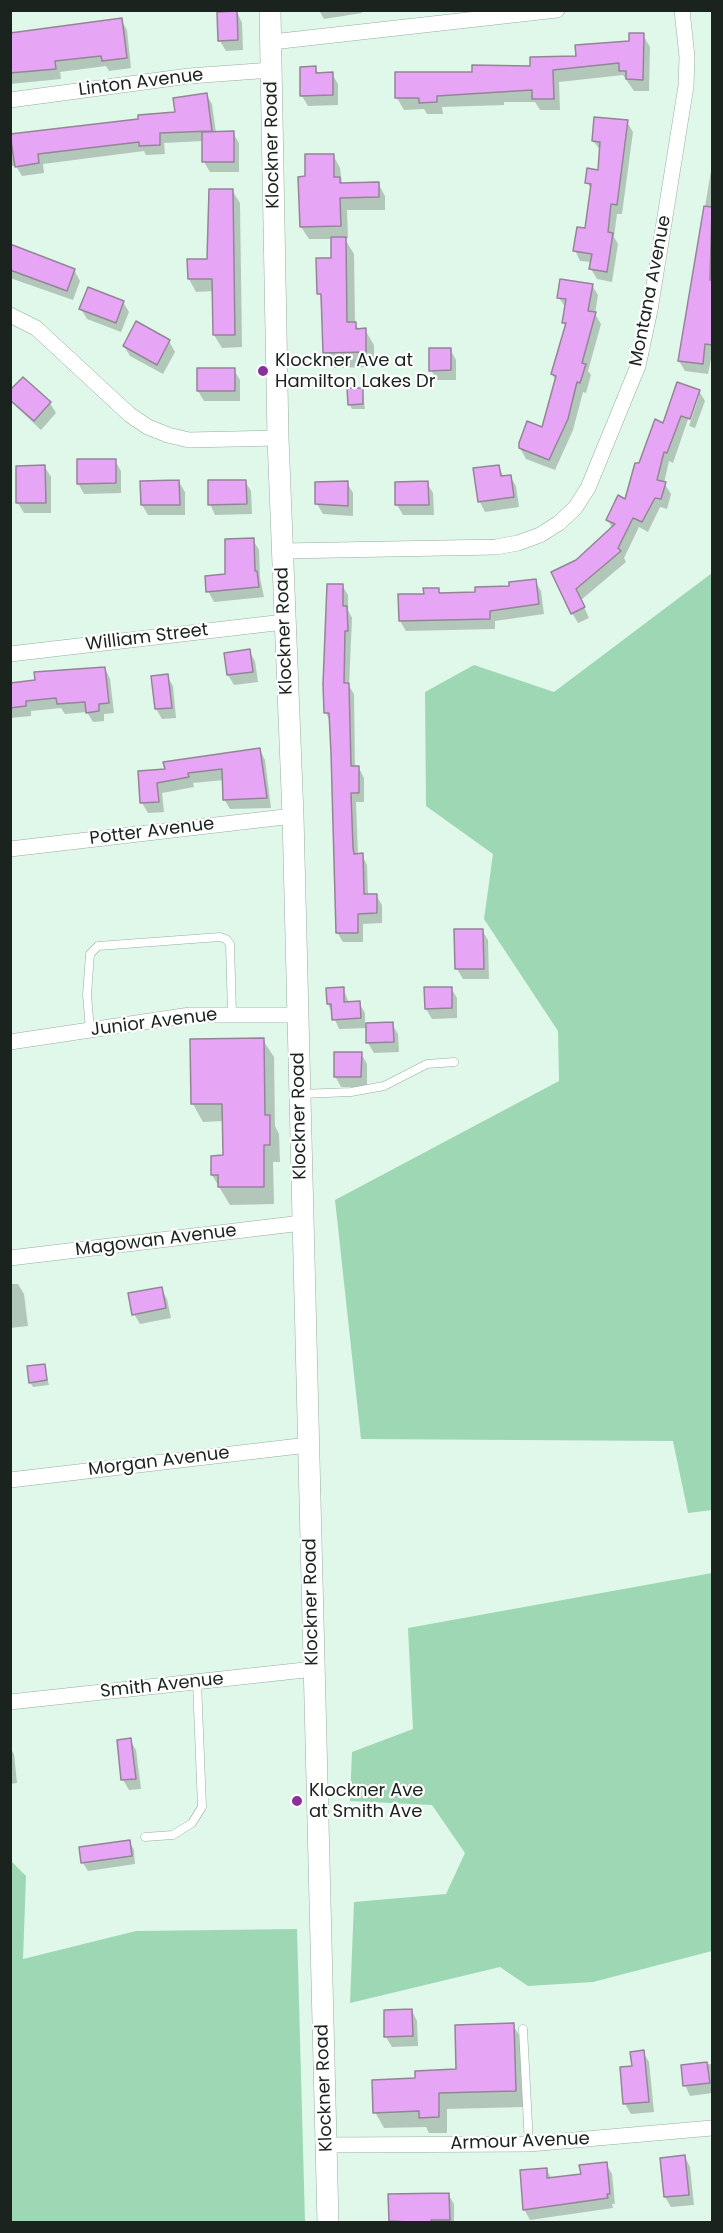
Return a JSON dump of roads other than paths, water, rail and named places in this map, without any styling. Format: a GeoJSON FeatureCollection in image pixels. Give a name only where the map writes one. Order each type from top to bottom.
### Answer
{"type":"FeatureCollection","features":[{"type":"Feature","properties":{"kind":"main road","name":"Klockner Road"},"geometry":{"type":"LineString","coordinates":[[270,10],[278,438],[293,816],[328,2223]]}},
{"type":"Feature","properties":{"kind":"street"},"geometry":{"type":"LineString","coordinates":[[272,42],[476,15],[557,10]]}},
{"type":"Feature","properties":{"kind":"street","name":"Montana Avenue"},"geometry":{"type":"LineString","coordinates":[[283,551],[496,547],[540,536],[559,523],[575,507],[588,488],[638,366],[650,310],[687,86],[687,57],[682,10]]}},
{"type":"Feature","properties":{"kind":"street","name":"Linton Avenue"},"geometry":{"type":"LineString","coordinates":[[10,100],[189,76],[272,70]]}},
{"type":"Feature","properties":{"kind":"street"},"geometry":{"type":"LineString","coordinates":[[10,315],[36,328],[130,415],[148,427],[189,440],[278,438]]}},
{"type":"Feature","properties":{"kind":"street","name":"William Street"},"geometry":{"type":"LineString","coordinates":[[10,654],[284,622]]}},
{"type":"Feature","properties":{"kind":"street","name":"Potter Avenue"},"geometry":{"type":"LineString","coordinates":[[10,849],[293,816]]}},
{"type":"Feature","properties":{"kind":"street","name":"Junior Avenue"},"geometry":{"type":"LineString","coordinates":[[10,1042],[190,1015],[232,1013],[297,1015]]}},
{"type":"Feature","properties":{"kind":"street","name":"Magowan Avenue"},"geometry":{"type":"LineString","coordinates":[[10,1258],[302,1224]]}},
{"type":"Feature","properties":{"kind":"street","name":"Morgan Avenue"},"geometry":{"type":"LineString","coordinates":[[10,1480],[308,1445]]}},
{"type":"Feature","properties":{"kind":"street","name":"Smith Avenue"},"geometry":{"type":"LineString","coordinates":[[10,1702],[314,1669]]}},
{"type":"Feature","properties":{"kind":"street","name":"Armour Avenue"},"geometry":{"type":"LineString","coordinates":[[327,2145],[530,2144],[712,2128]]}},
{"type":"Feature","properties":{"kind":"lane"},"geometry":{"type":"LineString","coordinates":[[90,1030],[87,994],[90,954],[98,946],[220,937],[226,939],[230,944],[232,1013]]}},
{"type":"Feature","properties":{"kind":"lane"},"geometry":{"type":"LineString","coordinates":[[299,1094],[351,1092],[384,1086],[427,1064],[454,1062]]}},
{"type":"Feature","properties":{"kind":"lane"},"geometry":{"type":"LineString","coordinates":[[145,1837],[173,1835],[192,1823],[202,1807],[198,1682]]}},
{"type":"Feature","properties":{"kind":"lane"},"geometry":{"type":"LineString","coordinates":[[523,2029],[530,2144]]}},
{"type":"Feature","properties":{"kind":"place","name":"Klockner Ave at Hamilton Lakes Dr"},"geometry":{"type":"Point","coordinates":[263,371]}},
{"type":"Feature","properties":{"kind":"place","name":"Klockner Ave at Smith Ave"},"geometry":{"type":"Point","coordinates":[297,1801]}}]}
